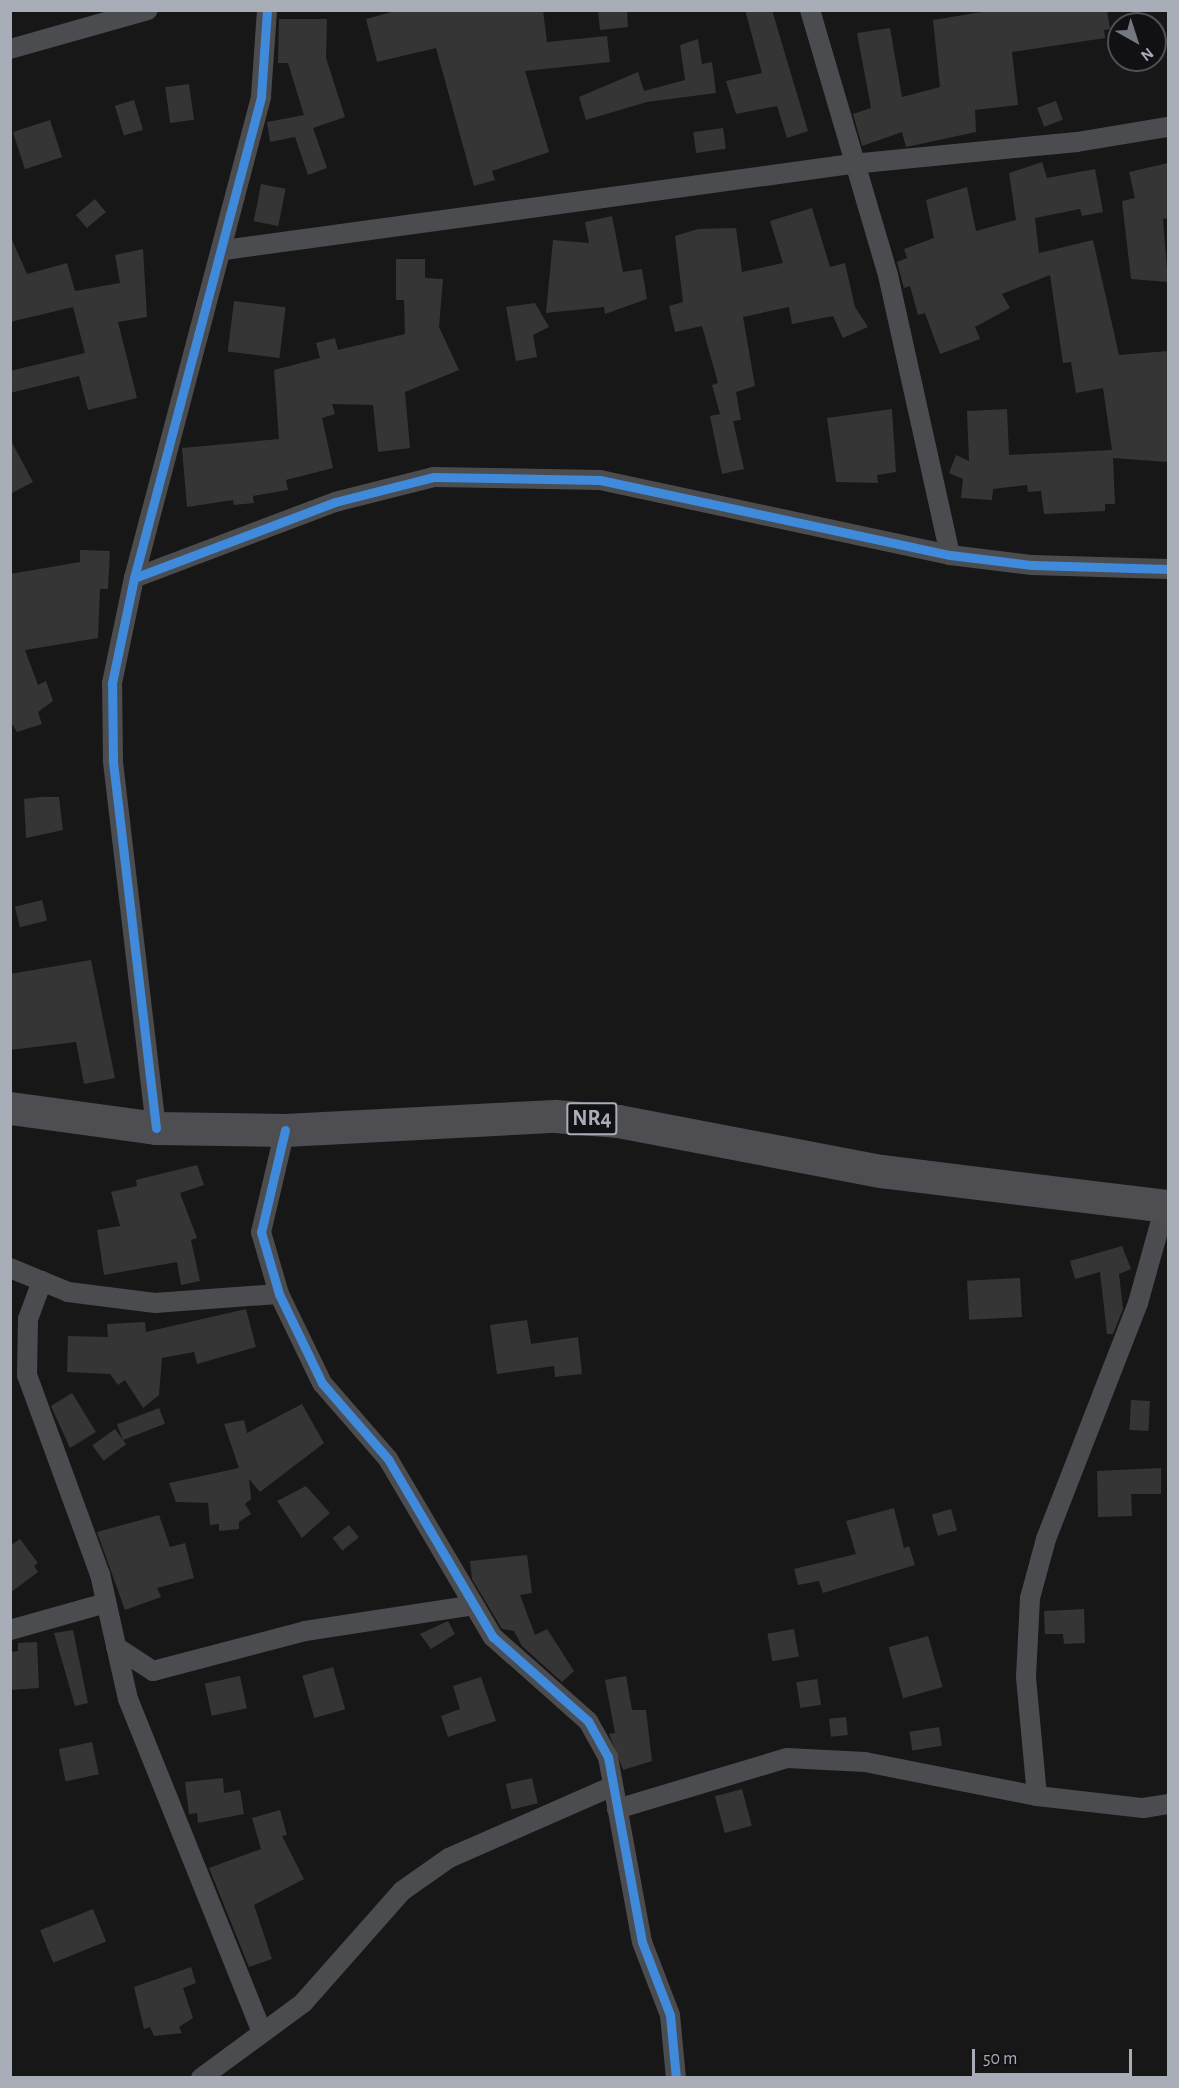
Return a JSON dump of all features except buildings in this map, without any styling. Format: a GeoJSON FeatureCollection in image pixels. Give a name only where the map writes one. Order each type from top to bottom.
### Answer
{"type":"FeatureCollection","features":[{"type":"Feature","properties":{"kind":"highway","name":"NR4"},"geometry":{"type":"LineString","coordinates":[[10,1108],[156,1128],[285,1130],[555,1116],[618,1121],[881,1172],[1167,1206]]}},
{"type":"Feature","properties":{"kind":"street"},"geometry":{"type":"LineString","coordinates":[[10,49],[148,10]]}},
{"type":"Feature","properties":{"kind":"street"},"geometry":{"type":"LineString","coordinates":[[156,1128],[113,760],[112,683],[134,578],[224,250],[261,96],[267,10]]}},
{"type":"Feature","properties":{"kind":"street"},"geometry":{"type":"LineString","coordinates":[[810,10],[852,164],[888,275],[950,555]]}},
{"type":"Feature","properties":{"kind":"street"},"geometry":{"type":"LineString","coordinates":[[224,250],[852,164],[1077,142],[1168,127]]}},
{"type":"Feature","properties":{"kind":"street"},"geometry":{"type":"LineString","coordinates":[[134,578],[335,502],[434,477],[600,480],[950,555],[1032,565],[1168,569]]}},
{"type":"Feature","properties":{"kind":"street"},"geometry":{"type":"LineString","coordinates":[[285,1130],[261,1232],[279,1294],[322,1383],[388,1459],[493,1637],[588,1721],[608,1757],[642,1942],[670,2015],[676,2078]]}},
{"type":"Feature","properties":{"kind":"street"},"geometry":{"type":"LineString","coordinates":[[1037,1796],[1026,1677],[1030,1598],[1047,1539],[1138,1303],[1167,1206]]}},
{"type":"Feature","properties":{"kind":"street"},"geometry":{"type":"LineString","coordinates":[[10,1268],[68,1292],[155,1303],[279,1294]]}},
{"type":"Feature","properties":{"kind":"street"},"geometry":{"type":"LineString","coordinates":[[42,1281],[28,1319],[27,1375],[106,1603],[128,1699],[261,2032]]}},
{"type":"Feature","properties":{"kind":"street"},"geometry":{"type":"LineString","coordinates":[[10,1630],[106,1603]]}},
{"type":"Feature","properties":{"kind":"street"},"geometry":{"type":"LineString","coordinates":[[116,1647],[153,1671],[305,1631],[474,1605]]}},
{"type":"Feature","properties":{"kind":"street"},"geometry":{"type":"LineString","coordinates":[[617,1809],[787,1758],[865,1761],[1037,1796],[1143,1808],[1168,1804]]}},
{"type":"Feature","properties":{"kind":"street"},"geometry":{"type":"LineString","coordinates":[[201,2078],[303,2003],[402,1891],[449,1858],[613,1786]]}},
{"type":"Feature","properties":{"kind":"cycle path"},"geometry":{"type":"LineString","coordinates":[[156,1128],[113,760],[112,683],[134,578],[261,96],[267,10]]}},
{"type":"Feature","properties":{"kind":"cycle path"},"geometry":{"type":"LineString","coordinates":[[134,578],[335,502],[434,477],[600,480],[950,555],[1032,565],[1168,569]]}},
{"type":"Feature","properties":{"kind":"cycle path"},"geometry":{"type":"LineString","coordinates":[[285,1130],[261,1232],[279,1294],[322,1383],[388,1459],[493,1637],[588,1721],[608,1757],[642,1942],[670,2015],[676,2078]]}}]}
